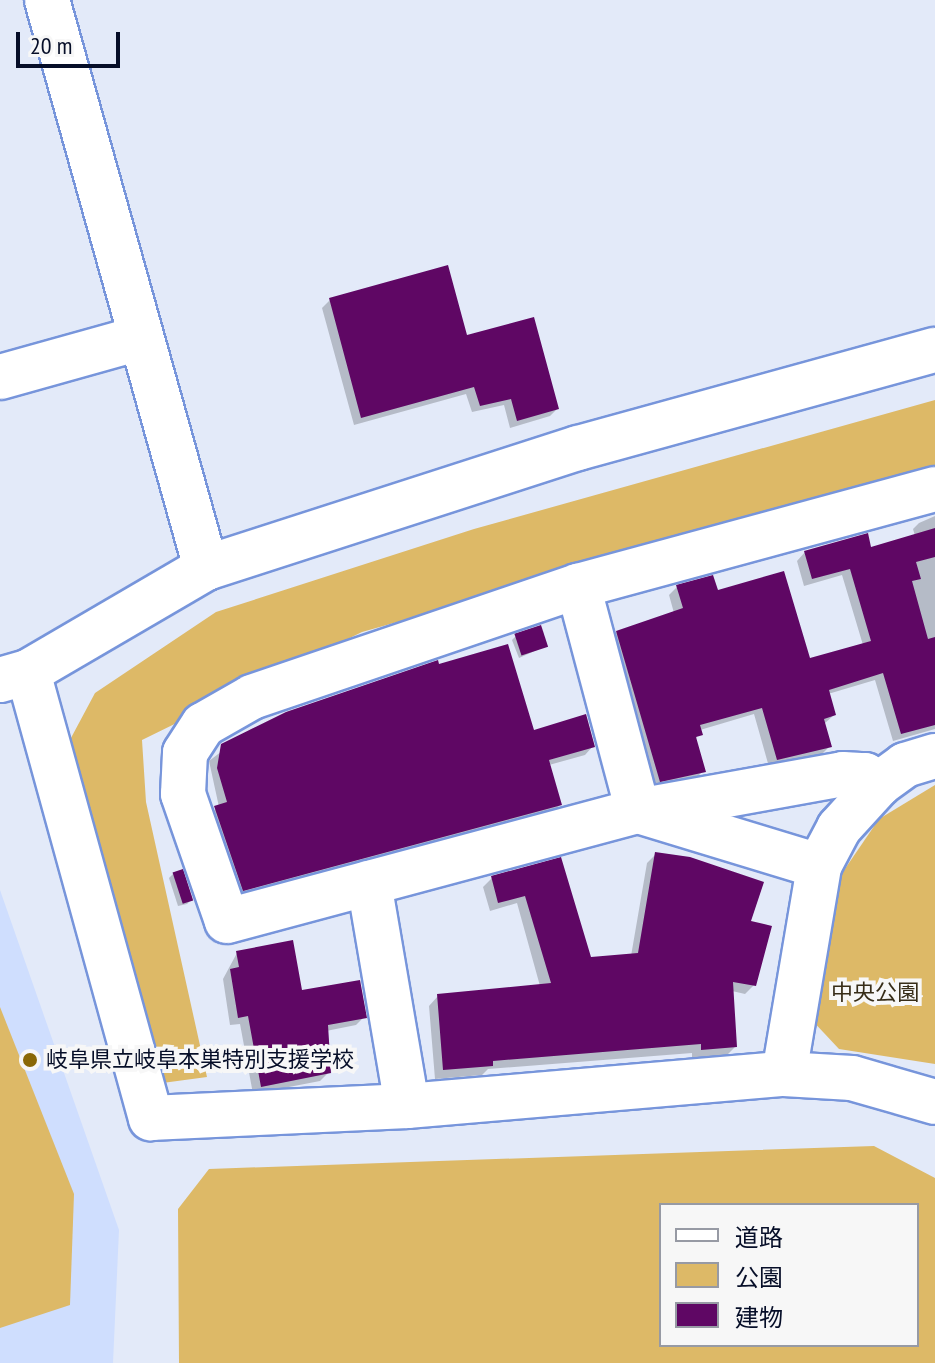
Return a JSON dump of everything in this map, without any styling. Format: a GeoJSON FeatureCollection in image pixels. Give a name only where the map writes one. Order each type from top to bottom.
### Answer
{"type":"FeatureCollection","features":[{"type":"Feature","properties":{"kind":"street"},"geometry":{"type":"LineString","coordinates":[[47,0],[206,568]]}},
{"type":"Feature","properties":{"kind":"street"},"geometry":{"type":"LineString","coordinates":[[0,377],[140,338]]}},
{"type":"Feature","properties":{"kind":"street"},"geometry":{"type":"LineString","coordinates":[[935,350],[578,448],[206,568],[14,676],[151,1118],[407,1106],[784,1074],[852,1078],[935,1102]]}},
{"type":"Feature","properties":{"kind":"street"},"geometry":{"type":"LineString","coordinates":[[879,784],[865,775],[843,774],[638,811],[227,921],[183,794],[185,753],[203,725],[252,697],[578,586],[935,489]]}},
{"type":"Feature","properties":{"kind":"street"},"geometry":{"type":"LineString","coordinates":[[578,586],[638,811]]}},
{"type":"Feature","properties":{"kind":"street"},"geometry":{"type":"LineString","coordinates":[[784,1074],[819,866],[839,828],[879,784],[905,765],[935,756]]}},
{"type":"Feature","properties":{"kind":"street"},"geometry":{"type":"LineString","coordinates":[[638,811],[819,866]]}},
{"type":"Feature","properties":{"kind":"street"},"geometry":{"type":"LineString","coordinates":[[369,883],[407,1106]]}},
{"type":"Feature","properties":{"kind":"shaded area","name":"岐阜県立岐阜本巣特別支援学校"},"geometry":{"type":"Polygon","coordinates":[[[0,890],[119,1230],[113,1363],[0,1363],[0,890]]]}},
{"type":"Feature","properties":{"kind":"green space"},"geometry":{"type":"Polygon","coordinates":[[[935,400],[935,469],[362,632],[142,740],[146,802],[207,1077],[155,1084],[64,751],[95,693],[216,612],[474,529],[935,400]]]}},
{"type":"Feature","properties":{"kind":"green space","name":"中央公園"},"geometry":{"type":"Polygon","coordinates":[[[935,785],[935,1064],[839,1049],[809,1017],[838,879],[879,819],[935,785]]]}},
{"type":"Feature","properties":{"kind":"green space"},"geometry":{"type":"Polygon","coordinates":[[[0,1007],[74,1194],[70,1305],[0,1328],[0,1007]]]}},
{"type":"Feature","properties":{"kind":"green space"},"geometry":{"type":"Polygon","coordinates":[[[874,1146],[935,1178],[935,1363],[179,1363],[178,1209],[209,1169],[874,1146]]]}},
{"type":"Feature","properties":{"kind":"building"},"geometry":{"type":"Polygon","coordinates":[[[448,265],[467,335],[534,317],[559,409],[517,421],[511,399],[480,406],[474,387],[361,418],[329,298],[448,265]]]}},
{"type":"Feature","properties":{"kind":"building"},"geometry":{"type":"Polygon","coordinates":[[[935,528],[935,557],[916,562],[921,579],[912,581],[928,639],[935,637],[935,725],[901,734],[883,673],[829,690],[836,715],[824,719],[832,747],[777,760],[762,708],[700,725],[703,735],[696,737],[706,772],[660,782],[616,631],[683,608],[676,585],[713,575],[718,590],[784,571],[810,658],[871,641],[850,569],[812,579],[804,551],[868,533],[871,547],[935,528]]]}},
{"type":"Feature","properties":{"kind":"building"},"geometry":{"type":"Polygon","coordinates":[[[541,625],[548,647],[521,656],[514,634],[541,625]]]}},
{"type":"Feature","properties":{"kind":"building"},"geometry":{"type":"Polygon","coordinates":[[[508,644],[534,730],[586,714],[595,747],[549,760],[562,805],[243,891],[214,806],[227,802],[217,768],[221,744],[286,712],[438,660],[439,664],[508,644]]]}},
{"type":"Feature","properties":{"kind":"building"},"geometry":{"type":"Polygon","coordinates":[[[655,852],[690,857],[764,882],[751,921],[772,926],[756,986],[733,982],[737,1047],[701,1050],[701,1044],[493,1061],[493,1066],[443,1070],[437,994],[551,983],[525,896],[498,903],[491,876],[561,857],[591,957],[638,953],[655,852]]]}},
{"type":"Feature","properties":{"kind":"building"},"geometry":{"type":"Polygon","coordinates":[[[183,869],[193,900],[183,904],[173,872],[183,869]]]}},
{"type":"Feature","properties":{"kind":"building"},"geometry":{"type":"Polygon","coordinates":[[[293,940],[302,990],[360,980],[367,1018],[328,1025],[331,1073],[261,1087],[248,1016],[238,1018],[230,969],[239,967],[236,951],[293,940]]]}},
{"type":"Feature","properties":{"kind":"place","name":"岐阜県立岐阜本巣特別支援学校"},"geometry":{"type":"Point","coordinates":[30,1060]}}]}
